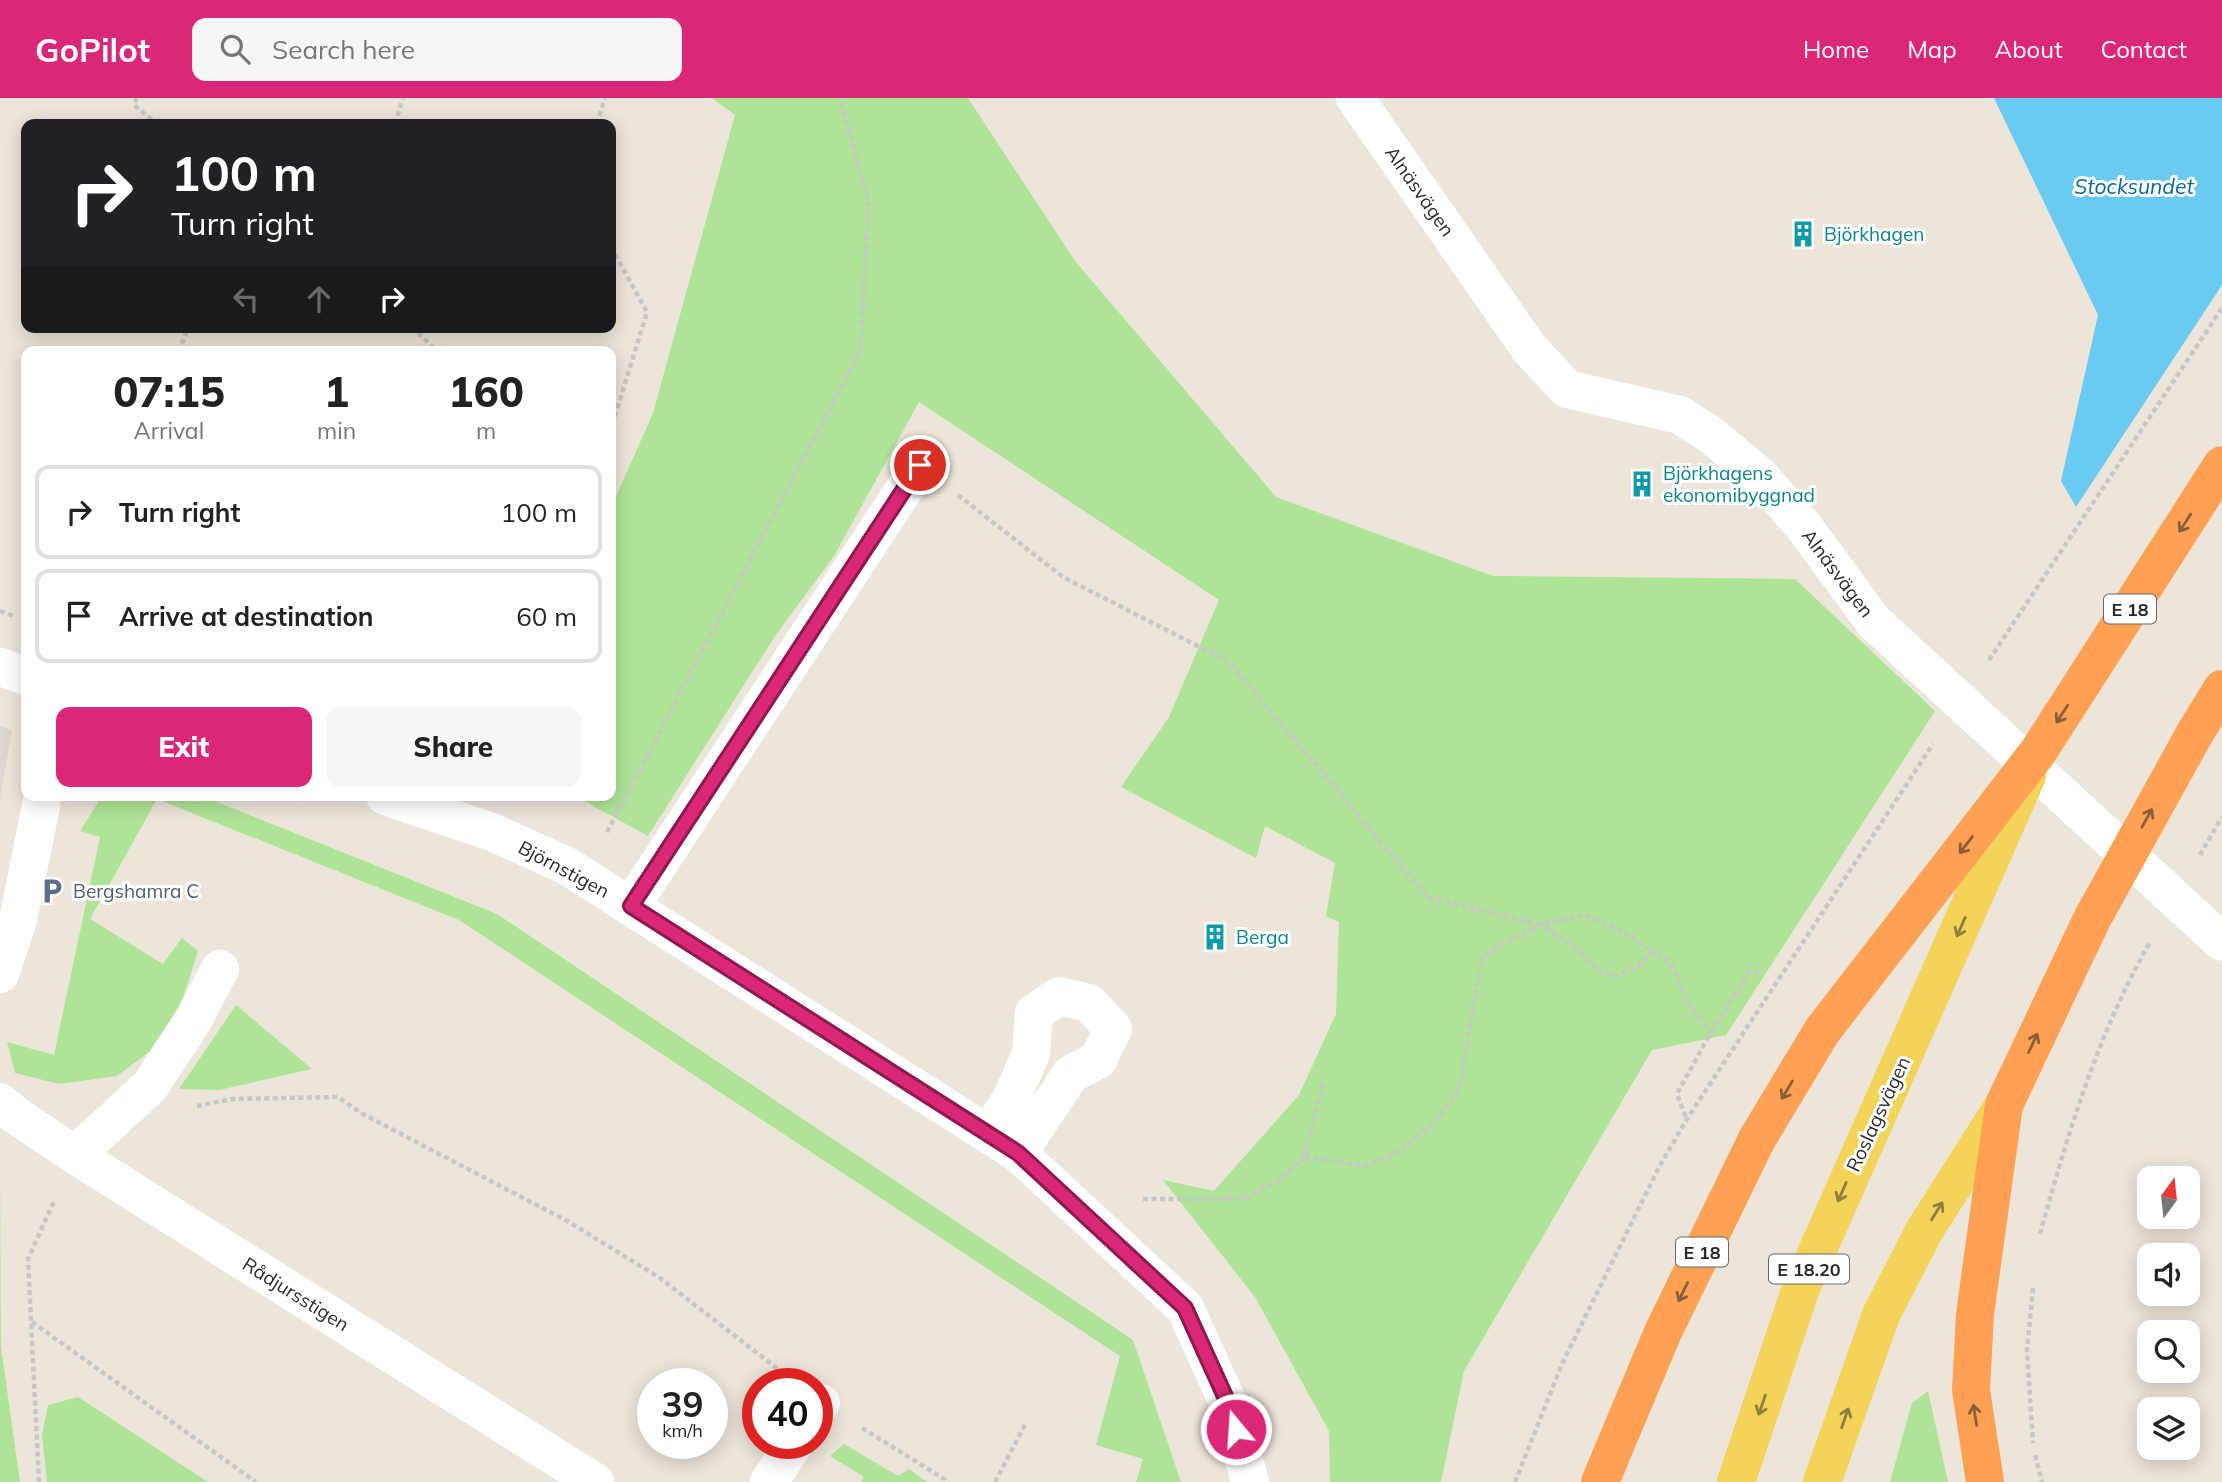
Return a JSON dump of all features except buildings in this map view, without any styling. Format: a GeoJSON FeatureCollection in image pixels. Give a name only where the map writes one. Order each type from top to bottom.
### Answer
{"type":"FeatureCollection","features":[{"type":"Feature","properties":{"kind":"highway","name":"E 18"},"geometry":{"type":"LineString","coordinates":[[1600,1482],[1663,1332],[1757,1139],[1822,1031],[2038,752],[2222,465]]}},
{"type":"Feature","properties":{"kind":"highway"},"geometry":{"type":"LineString","coordinates":[[1986,1482],[1971,1390],[1975,1314],[2004,1105],[2092,919],[2194,733],[2222,689]]}},
{"type":"Feature","properties":{"kind":"main road","name":"Roslagsvägen"},"geometry":{"type":"LineString","coordinates":[[1736,1482],[1801,1288],[2038,752]]}},
{"type":"Feature","properties":{"kind":"main road"},"geometry":{"type":"LineString","coordinates":[[1822,1482],[1881,1315],[1924,1231],[2004,1105]]}},
{"type":"Feature","properties":{"kind":"street","name":"Alnäsvägen"},"geometry":{"type":"LineString","coordinates":[[1355,98],[1529,348],[1567,389],[1679,415],[1711,435],[1750,468],[1804,527],[1874,622],[2222,942]]}},
{"type":"Feature","properties":{"kind":"street"},"geometry":{"type":"LineString","coordinates":[[631,906],[920,465]]}},
{"type":"Feature","properties":{"kind":"street"},"geometry":{"type":"LineString","coordinates":[[0,667],[21,674]]}},
{"type":"Feature","properties":{"kind":"street"},"geometry":{"type":"LineString","coordinates":[[0,974],[18,920],[42,801]]}},
{"type":"Feature","properties":{"kind":"street","name":"Björnstigen"},"geometry":{"type":"LineString","coordinates":[[400,801],[492,832],[567,866],[1003,1143],[1185,1308],[1228,1403],[1251,1482]]}},
{"type":"Feature","properties":{"kind":"street"},"geometry":{"type":"LineString","coordinates":[[75,1155],[150,1086],[192,1023],[220,969]]}},
{"type":"Feature","properties":{"kind":"street","name":"Rådjursstigen"},"geometry":{"type":"LineString","coordinates":[[0,1102],[13,1114],[75,1155],[595,1482]]}},
{"type":"Feature","properties":{"kind":"street"},"geometry":{"type":"LineString","coordinates":[[769,1482],[784,1459]]}},
{"type":"Feature","properties":{"kind":"path"},"geometry":{"type":"LineString","coordinates":[[137,98],[134,106],[151,119]]}},
{"type":"Feature","properties":{"kind":"path"},"geometry":{"type":"LineString","coordinates":[[396,119],[403,98]]}},
{"type":"Feature","properties":{"kind":"path"},"geometry":{"type":"LineString","coordinates":[[599,119],[606,98]]}},
{"type":"Feature","properties":{"kind":"path"},"geometry":{"type":"LineString","coordinates":[[604,836],[860,351],[869,204],[840,98]]}},
{"type":"Feature","properties":{"kind":"path"},"geometry":{"type":"LineString","coordinates":[[616,256],[647,312],[616,413]]}},
{"type":"Feature","properties":{"kind":"path"},"geometry":{"type":"LineString","coordinates":[[418,333],[432,346]]}},
{"type":"Feature","properties":{"kind":"path"},"geometry":{"type":"LineString","coordinates":[[920,465],[1063,577],[1229,662],[1427,897],[1541,925],[1570,944],[1599,971],[1616,976],[1638,966],[1654,951]]}},
{"type":"Feature","properties":{"kind":"path"},"geometry":{"type":"LineString","coordinates":[[2195,864],[2222,817]]}},
{"type":"Feature","properties":{"kind":"path"},"geometry":{"type":"LineString","coordinates":[[1304,1157],[1365,1166],[1394,1155],[1434,1123],[1458,1089],[1482,958],[1497,947],[1541,925],[1584,915],[1616,928],[1654,951],[1671,963],[1688,1004],[1711,1032]]}},
{"type":"Feature","properties":{"kind":"path"},"geometry":{"type":"LineString","coordinates":[[2036,1247],[2069,1132],[2097,1053],[2134,971],[2154,936]]}},
{"type":"Feature","properties":{"kind":"path"},"geometry":{"type":"LineString","coordinates":[[1687,1119],[1677,1094],[1711,1032],[1750,971],[1763,971]]}},
{"type":"Feature","properties":{"kind":"path"},"geometry":{"type":"LineString","coordinates":[[1515,1482],[1562,1364],[1659,1167],[1760,1006]]}},
{"type":"Feature","properties":{"kind":"path"},"geometry":{"type":"LineString","coordinates":[[1134,1199],[1242,1199],[1276,1182],[1304,1157],[1323,1084]]}},
{"type":"Feature","properties":{"kind":"path"},"geometry":{"type":"LineString","coordinates":[[150,1086],[194,1106],[232,1099],[338,1097],[361,1113],[569,1222],[660,1279],[777,1368]]}},
{"type":"Feature","properties":{"kind":"path"},"geometry":{"type":"LineString","coordinates":[[39,1482],[28,1259],[75,1155]]}},
{"type":"Feature","properties":{"kind":"path"},"geometry":{"type":"LineString","coordinates":[[2033,1286],[2027,1350],[2033,1450],[2042,1482]]}},
{"type":"Feature","properties":{"kind":"path"},"geometry":{"type":"LineString","coordinates":[[31,1321],[256,1482]]}},
{"type":"Feature","properties":{"kind":"path"},"geometry":{"type":"LineString","coordinates":[[833,1413],[949,1482]]}},
{"type":"Feature","properties":{"kind":"path"},"geometry":{"type":"LineString","coordinates":[[995,1482],[1026,1423]]}},
{"type":"Feature","properties":{"kind":"green space"},"geometry":{"type":"Polygon","coordinates":[[[712,98],[968,98],[1075,261],[1276,497],[1493,576],[1795,579],[1935,711],[1726,1035],[1652,1050],[1464,1371],[1441,1482],[1330,1482],[1329,1431],[1255,1297],[1163,1180],[1214,1191],[1299,1095],[1336,1014],[1339,922],[1326,916],[1335,863],[1265,826],[1256,858],[1121,787],[1169,717],[1219,600],[919,402],[834,556],[775,636],[648,836],[584,801],[616,801],[616,497],[653,413],[735,115],[712,98]]]}},
{"type":"Feature","properties":{"kind":"green space"},"geometry":{"type":"Polygon","coordinates":[[[99,801],[156,801],[90,919],[163,964],[182,938],[198,951],[181,1004],[149,1052],[117,1076],[59,1084],[15,1073],[7,1042],[54,1055],[100,837],[80,831],[99,801]]]}},
{"type":"Feature","properties":{"kind":"green space"},"geometry":{"type":"Polygon","coordinates":[[[162,801],[214,801],[497,914],[1133,1340],[1181,1482],[1136,1482],[1143,1459],[1096,1445],[1120,1356],[459,920],[162,801]]]}},
{"type":"Feature","properties":{"kind":"green space"},"geometry":{"type":"Polygon","coordinates":[[[236,1005],[312,1069],[219,1090],[179,1089],[236,1005]]]}},
{"type":"Feature","properties":{"kind":"green space"},"geometry":{"type":"Polygon","coordinates":[[[0,1166],[1,1347],[20,1482],[0,1482],[0,1166]]]}},
{"type":"Feature","properties":{"kind":"green space"},"geometry":{"type":"Polygon","coordinates":[[[1928,1391],[1948,1482],[1890,1482],[1912,1403],[1928,1391]]]}},
{"type":"Feature","properties":{"kind":"green space"},"geometry":{"type":"Polygon","coordinates":[[[78,1397],[208,1482],[47,1482],[42,1435],[48,1405],[78,1397]]]}},
{"type":"Feature","properties":{"kind":"green space"},"geometry":{"type":"Polygon","coordinates":[[[844,1444],[898,1476],[909,1469],[927,1482],[861,1482],[864,1477],[833,1458],[833,1453],[844,1444]]]}},
{"type":"Feature","properties":{"kind":"shaded area"},"geometry":{"type":"Polygon","coordinates":[[[0,726],[12,730],[0,799],[0,726]]]}},
{"type":"Feature","properties":{"kind":"water","name":"Stocksundet"},"geometry":{"type":"Polygon","coordinates":[[[1994,98],[2222,98],[2222,757],[2061,481],[2098,315],[1994,98]]]}},
{"type":"Feature","properties":{"kind":"pier"},"geometry":{"type":"Polygon","coordinates":[[[2222,285],[2222,760],[2074,510],[2222,285]]]}},
{"type":"Feature","properties":{"kind":"place","name":"Björkhagen"},"geometry":{"type":"Point","coordinates":[1803,234]}},
{"type":"Feature","properties":{"kind":"place","name":"Björkhagens ekonomibyggnad"},"geometry":{"type":"Point","coordinates":[1642,484]}},
{"type":"Feature","properties":{"kind":"place","name":"Bergshamra C"},"geometry":{"type":"Point","coordinates":[52,891]}},
{"type":"Feature","properties":{"kind":"place","name":"Berga"},"geometry":{"type":"Point","coordinates":[1215,937]}},
{"type":"Feature","properties":{"kind":"route"},"geometry":{"type":"LineString","coordinates":[[920,465],[631,906],[1018,1153],[1185,1308],[1228,1403],[1236,1429]]}}]}
